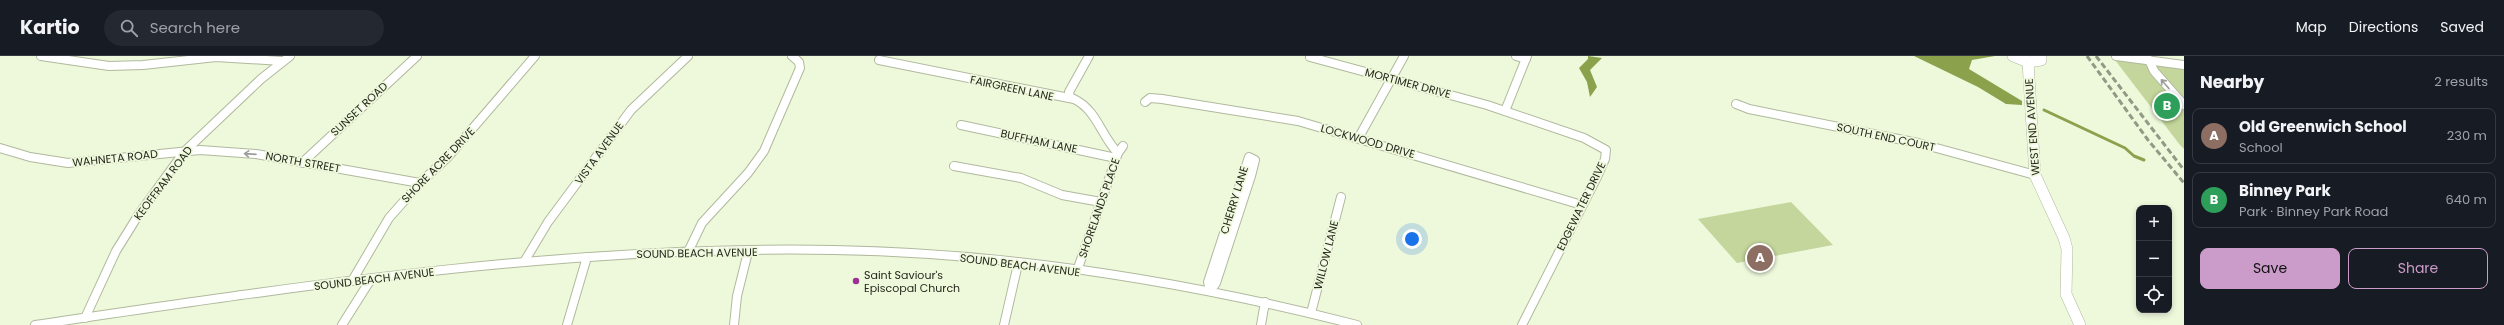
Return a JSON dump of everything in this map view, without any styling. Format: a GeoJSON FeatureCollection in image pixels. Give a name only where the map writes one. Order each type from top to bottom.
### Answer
{"type":"FeatureCollection","features":[{"type":"Feature","properties":{"kind":"street"},"geometry":{"type":"LineString","coordinates":[[41,56],[109,66],[143,66],[216,57],[282,61]]}},
{"type":"Feature","properties":{"kind":"street","name":"KEOFFRAM ROAD"},"geometry":{"type":"LineString","coordinates":[[85,318],[119,247],[139,214],[184,152],[282,61],[290,56]]}},
{"type":"Feature","properties":{"kind":"street","name":"SUNSET ROAD"},"geometry":{"type":"LineString","coordinates":[[302,163],[417,56]]}},
{"type":"Feature","properties":{"kind":"street","name":"SHORE ACRE DRIVE"},"geometry":{"type":"LineString","coordinates":[[352,281],[389,218],[420,183],[448,157],[535,56]]}},
{"type":"Feature","properties":{"kind":"street","name":"VISTA AVENUE"},"geometry":{"type":"LineString","coordinates":[[524,262],[548,222],[630,110],[688,56]]}},
{"type":"Feature","properties":{"kind":"street"},"geometry":{"type":"LineString","coordinates":[[688,252],[695,232],[748,173],[764,151],[800,68],[799,62],[792,56]]}},
{"type":"Feature","properties":{"kind":"street"},"geometry":{"type":"LineString","coordinates":[[1070,98],[1070,92],[1089,56]]}},
{"type":"Feature","properties":{"kind":"street"},"geometry":{"type":"LineString","coordinates":[[1359,138],[1404,56]]}},
{"type":"Feature","properties":{"kind":"street"},"geometry":{"type":"LineString","coordinates":[[1505,111],[1526,57],[1516,56]]}},
{"type":"Feature","properties":{"kind":"street"},"geometry":{"type":"LineString","coordinates":[[2013,56],[2028,62],[2039,62],[2042,59],[2041,56]]}},
{"type":"Feature","properties":{"kind":"street"},"geometry":{"type":"LineString","coordinates":[[2116,56],[2184,65]]}},
{"type":"Feature","properties":{"kind":"street","name":"MORTIMER DRIVE"},"geometry":{"type":"LineString","coordinates":[[1310,57],[1505,111]]}},
{"type":"Feature","properties":{"kind":"street","name":"FAIRGREEN LANE"},"geometry":{"type":"LineString","coordinates":[[879,60],[1070,98],[1092,110],[1109,145],[1119,152]]}},
{"type":"Feature","properties":{"kind":"street"},"geometry":{"type":"LineString","coordinates":[[2149,60],[2154,72],[2184,105]]}},
{"type":"Feature","properties":{"kind":"street","name":"WEST END AVENUE"},"geometry":{"type":"LineString","coordinates":[[2028,62],[2035,175],[2064,238],[2067,249],[2066,294],[2080,325]]}},
{"type":"Feature","properties":{"kind":"street","name":"LOCKWOOD DRIVE"},"geometry":{"type":"LineString","coordinates":[[1148,100],[1279,117],[1359,138],[1582,205]]}},
{"type":"Feature","properties":{"kind":"street","name":"SOUTH END COURT"},"geometry":{"type":"LineString","coordinates":[[1736,104],[1749,109],[1936,147],[2035,175]]}},
{"type":"Feature","properties":{"kind":"street","name":"EDGEWATER DRIVE"},"geometry":{"type":"LineString","coordinates":[[1505,111],[1584,138],[1606,150],[1605,159],[1522,325]]}},
{"type":"Feature","properties":{"kind":"street","name":"BUFFHAM LANE"},"geometry":{"type":"LineString","coordinates":[[961,125],[1119,152]]}},
{"type":"Feature","properties":{"kind":"street","name":"WAHNETA ROAD"},"geometry":{"type":"LineString","coordinates":[[0,148],[30,157],[68,163],[156,152],[184,152]]}},
{"type":"Feature","properties":{"kind":"street","name":"NORTH STREET"},"geometry":{"type":"LineString","coordinates":[[184,152],[200,150],[256,154],[420,183]]}},
{"type":"Feature","properties":{"kind":"street","name":"SHORELANDS PLACE"},"geometry":{"type":"LineString","coordinates":[[1077,271],[1119,152]]}},
{"type":"Feature","properties":{"kind":"street","name":"CHERRY LANE"},"geometry":{"type":"LineString","coordinates":[[1252,157],[1255,160],[1251,176],[1216,283],[1210,291],[1208,282],[1246,161],[1252,157]]}},
{"type":"Feature","properties":{"kind":"street"},"geometry":{"type":"LineString","coordinates":[[954,166],[1021,178],[1062,194],[1101,202]]}},
{"type":"Feature","properties":{"kind":"street","name":"WILLOW LANE"},"geometry":{"type":"LineString","coordinates":[[1311,313],[1341,197]]}},
{"type":"Feature","properties":{"kind":"street","name":"SOUND BEACH AVENUE"},"geometry":{"type":"LineString","coordinates":[[35,325],[352,281],[524,262],[586,257],[688,252],[862,252],[946,256],[1077,271],[1210,291],[1264,302],[1357,325]]}},
{"type":"Feature","properties":{"kind":"street"},"geometry":{"type":"LineString","coordinates":[[734,325],[737,296],[748,252]]}},
{"type":"Feature","properties":{"kind":"street"},"geometry":{"type":"LineString","coordinates":[[567,325],[586,257]]}},
{"type":"Feature","properties":{"kind":"street"},"geometry":{"type":"LineString","coordinates":[[1004,325],[1018,264]]}},
{"type":"Feature","properties":{"kind":"street"},"geometry":{"type":"LineString","coordinates":[[342,325],[370,280]]}},
{"type":"Feature","properties":{"kind":"street"},"geometry":{"type":"LineString","coordinates":[[1261,325],[1264,302]]}},
{"type":"Feature","properties":{"kind":"shaded area"},"geometry":{"type":"Polygon","coordinates":[[[1588,56],[1602,58],[1590,70],[1597,87],[1590,97],[1587,82],[1579,68],[1588,59],[1588,56]]]}},
{"type":"Feature","properties":{"kind":"shaded area"},"geometry":{"type":"Polygon","coordinates":[[[1914,56],[1995,56],[1972,60],[1969,69],[2022,101],[2022,105],[2006,104],[1978,87],[1914,56]]]}},
{"type":"Feature","properties":{"kind":"shaded area"},"geometry":{"type":"Polygon","coordinates":[[[2115,60],[2184,68],[2184,149],[2180,145],[2115,60]]]}},
{"type":"Feature","properties":{"kind":"shaded area"},"geometry":{"type":"Polygon","coordinates":[[[1791,202],[1833,245],[1737,263],[1698,219],[1791,202]]]}},
{"type":"Feature","properties":{"kind":"waterway"},"geometry":{"type":"LineString","coordinates":[[2044,110],[2125,148],[2134,156],[2144,160]]}},
{"type":"Feature","properties":{"kind":"railway"},"geometry":{"type":"LineString","coordinates":[[2087,56],[2148,140],[2184,183]]}},
{"type":"Feature","properties":{"kind":"railway"},"geometry":{"type":"LineString","coordinates":[[2096,56],[2184,170]]}},
{"type":"Feature","properties":{"kind":"place","name":"Binney Park"},"geometry":{"type":"Point","coordinates":[2167,106]}},
{"type":"Feature","properties":{"kind":"place","name":"Old Greenwich School"},"geometry":{"type":"Point","coordinates":[1760,258]}},
{"type":"Feature","properties":{"kind":"place","name":"Saint Saviour's Episcopal Church"},"geometry":{"type":"Point","coordinates":[856,281]}}]}
